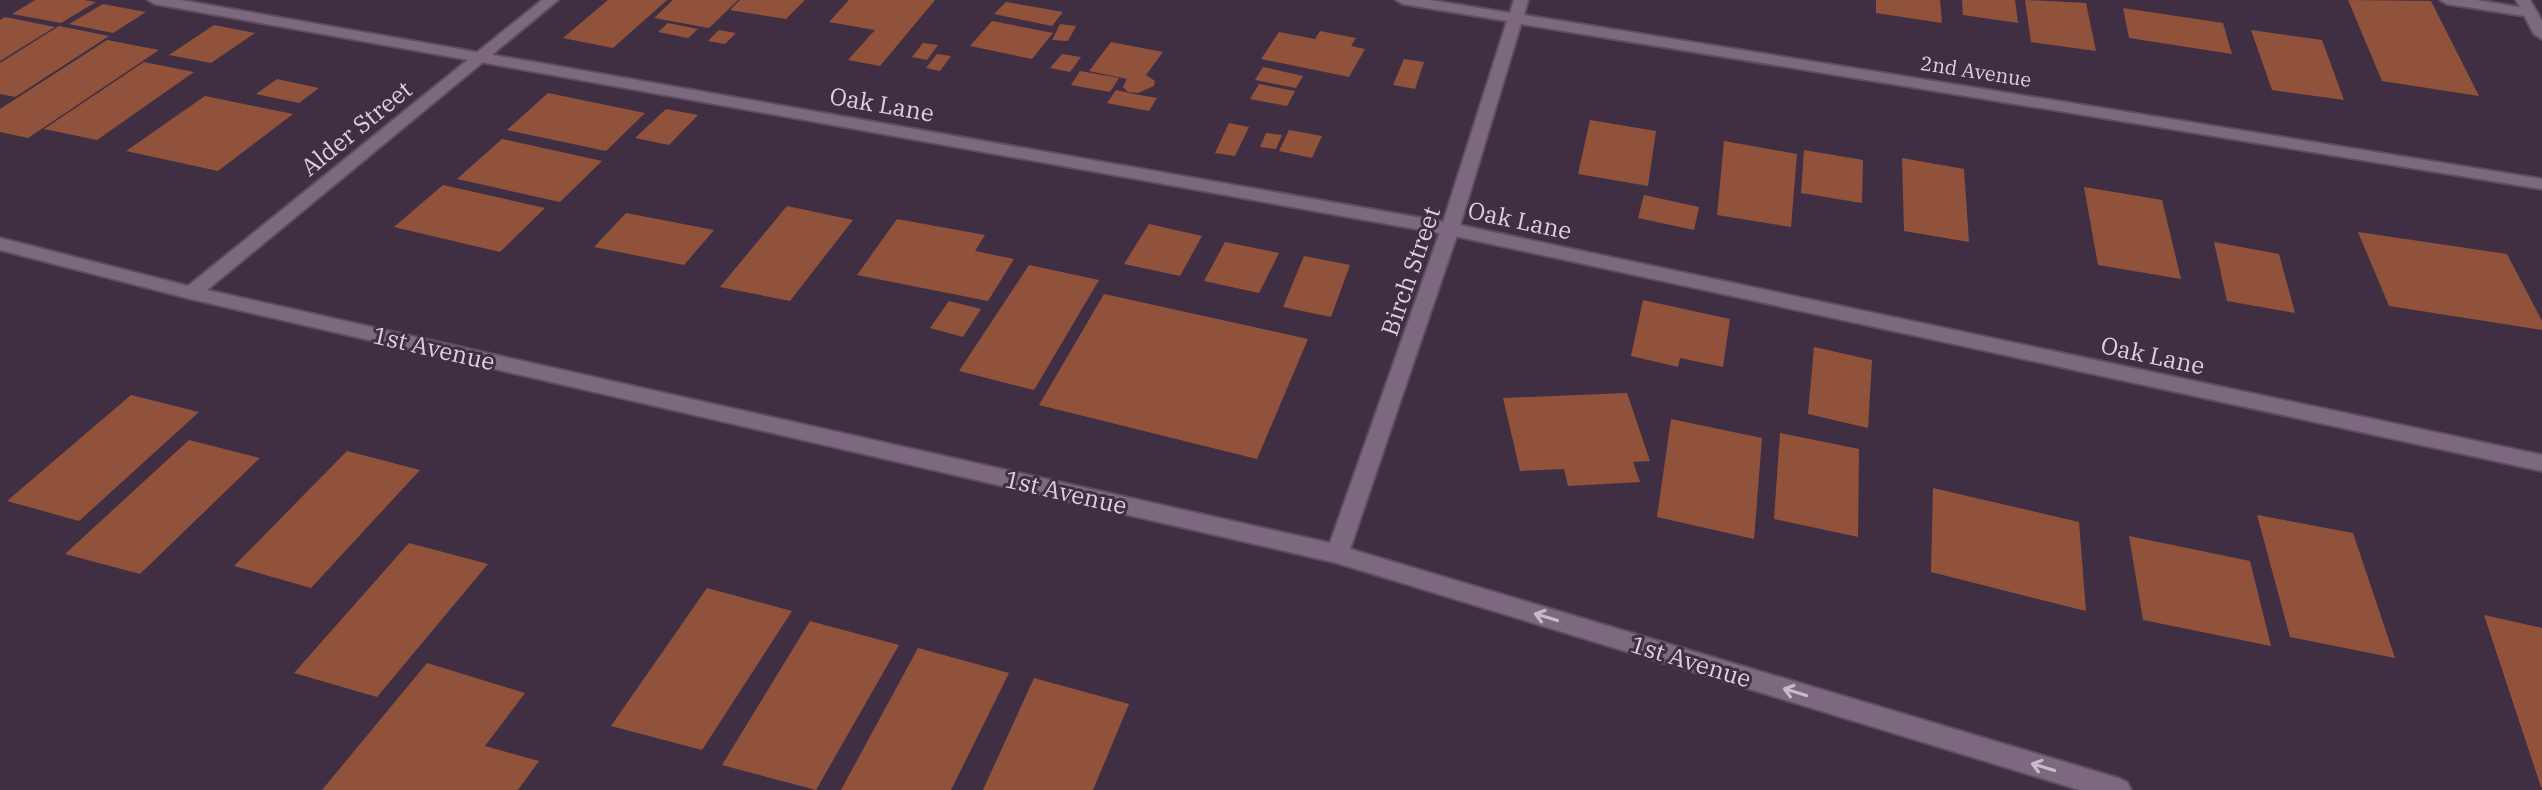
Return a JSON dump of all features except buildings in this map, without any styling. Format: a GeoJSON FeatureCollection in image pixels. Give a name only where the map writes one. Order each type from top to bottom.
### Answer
{"type":"FeatureCollection","features":[{"type":"Feature","properties":{"kind":"street","name":"Oak Lane"},"geometry":{"type":"LineString","coordinates":[[155,0],[1450,229],[2542,463]]}},
{"type":"Feature","properties":{"kind":"street","name":"Alder Street"},"geometry":{"type":"LineString","coordinates":[[191,293],[551,0]]}},
{"type":"Feature","properties":{"kind":"street","name":"2nd Avenue"},"geometry":{"type":"LineString","coordinates":[[1403,0],[1518,8],[2542,184]]}},
{"type":"Feature","properties":{"kind":"street"},"geometry":{"type":"LineString","coordinates":[[2447,0],[2527,6],[2542,34]]}},
{"type":"Feature","properties":{"kind":"street","name":"Birch Street"},"geometry":{"type":"LineString","coordinates":[[1337,554],[1450,229],[1518,8]]}},
{"type":"Feature","properties":{"kind":"street","name":"1st Avenue"},"geometry":{"type":"LineString","coordinates":[[0,244],[191,293],[1337,554],[2118,790]]}}]}
